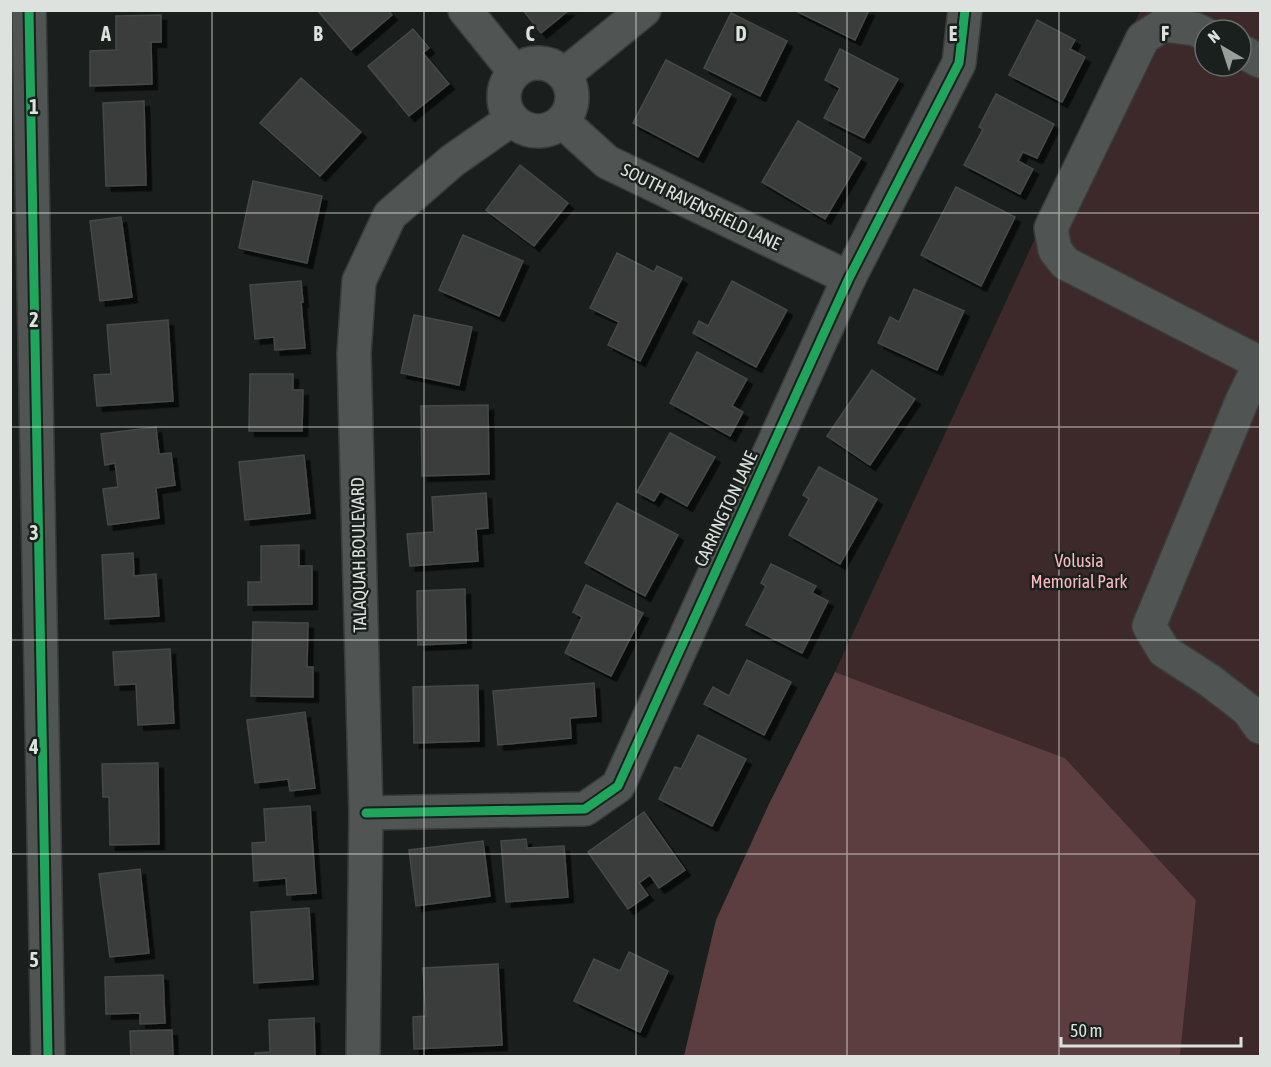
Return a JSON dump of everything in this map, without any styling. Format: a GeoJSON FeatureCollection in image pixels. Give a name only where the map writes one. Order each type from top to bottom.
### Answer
{"type":"FeatureCollection","features":[{"type":"Feature","properties":{"kind":"street"},"geometry":{"type":"LineString","coordinates":[[29,10],[48,1056]]}},
{"type":"Feature","properties":{"kind":"street"},"geometry":{"type":"LineString","coordinates":[[465,10],[515,72]]}},
{"type":"Feature","properties":{"kind":"street"},"geometry":{"type":"LineString","coordinates":[[564,75],[644,10]]}},
{"type":"Feature","properties":{"kind":"street","name":"CARRINGTON LANE"},"geometry":{"type":"LineString","coordinates":[[366,813],[585,809],[618,786],[849,278],[959,63],[965,10]]}},
{"type":"Feature","properties":{"kind":"street"},"geometry":{"type":"LineString","coordinates":[[1193,29],[1163,25],[1143,38],[1051,228],[1055,250],[1065,263],[1260,363],[1242,401],[1149,626],[1164,651],[1248,710],[1260,727]]}},
{"type":"Feature","properties":{"kind":"street"},"geometry":{"type":"LineString","coordinates":[[540,63],[558,69],[564,75],[572,93],[568,112],[562,121],[542,131],[520,126],[512,119],[506,110],[504,89],[515,72],[522,66],[540,63]]}},
{"type":"Feature","properties":{"kind":"street","name":"TALAQUAH BOULEVARD"},"geometry":{"type":"LineString","coordinates":[[363,1056],[366,813],[354,352],[358,281],[390,215],[452,161],[512,119]]}},
{"type":"Feature","properties":{"kind":"street","name":"SOUTH RAVENSFIELD LANE"},"geometry":{"type":"LineString","coordinates":[[562,121],[607,162],[849,278]]}},
{"type":"Feature","properties":{"kind":"green space","name":"Volusia Memorial Park"},"geometry":{"type":"Polygon","coordinates":[[[1140,11],[1260,11],[1260,1056],[1180,1056],[1196,900],[1065,758],[835,672],[1140,11]]]}},
{"type":"Feature","properties":{"kind":"shaded area"},"geometry":{"type":"Polygon","coordinates":[[[835,672],[1065,758],[1196,900],[1180,1056],[684,1056],[716,920],[769,804],[835,672]]]}},
{"type":"Feature","properties":{"kind":"building"},"geometry":{"type":"Polygon","coordinates":[[[317,10],[388,10],[392,15],[351,50],[317,10]]]}},
{"type":"Feature","properties":{"kind":"building"},"geometry":{"type":"Polygon","coordinates":[[[523,10],[569,10],[541,33],[523,10]]]}},
{"type":"Feature","properties":{"kind":"building"},"geometry":{"type":"Polygon","coordinates":[[[794,10],[869,10],[855,40],[794,10]]]}},
{"type":"Feature","properties":{"kind":"building"},"geometry":{"type":"Polygon","coordinates":[[[731,13],[787,41],[760,96],[704,68],[731,13]]]}},
{"type":"Feature","properties":{"kind":"building"},"geometry":{"type":"Polygon","coordinates":[[[161,15],[161,42],[151,42],[152,84],[90,86],[90,51],[116,50],[116,16],[161,15]]]}},
{"type":"Feature","properties":{"kind":"building"},"geometry":{"type":"Polygon","coordinates":[[[1037,20],[1075,40],[1070,49],[1085,57],[1062,102],[1009,75],[1037,20]]]}},
{"type":"Feature","properties":{"kind":"building"},"geometry":{"type":"Polygon","coordinates":[[[413,29],[429,48],[423,53],[449,84],[409,116],[368,66],[413,29]]]}},
{"type":"Feature","properties":{"kind":"building"},"geometry":{"type":"Polygon","coordinates":[[[840,49],[898,79],[864,138],[824,118],[840,88],[825,80],[840,49]]]}},
{"type":"Feature","properties":{"kind":"building"},"geometry":{"type":"Polygon","coordinates":[[[666,60],[731,94],[698,157],[633,123],[666,60]]]}},
{"type":"Feature","properties":{"kind":"building"},"geometry":{"type":"Polygon","coordinates":[[[301,78],[361,132],[320,176],[260,123],[301,78]]]}},
{"type":"Feature","properties":{"kind":"building"},"geometry":{"type":"Polygon","coordinates":[[[996,94],[1054,124],[1037,158],[1023,152],[1018,161],[1033,169],[1020,194],[964,165],[983,129],[979,127],[996,94]]]}},
{"type":"Feature","properties":{"kind":"building"},"geometry":{"type":"Polygon","coordinates":[[[144,101],[146,185],[106,186],[103,103],[144,101]]]}},
{"type":"Feature","properties":{"kind":"building"},"geometry":{"type":"Polygon","coordinates":[[[798,121],[861,158],[825,219],[762,182],[798,121]]]}},
{"type":"Feature","properties":{"kind":"building"},"geometry":{"type":"Polygon","coordinates":[[[520,165],[568,203],[534,246],[486,210],[520,165]]]}},
{"type":"Feature","properties":{"kind":"building"},"geometry":{"type":"Polygon","coordinates":[[[253,181],[322,196],[307,263],[239,248],[253,181]]]}},
{"type":"Feature","properties":{"kind":"building"},"geometry":{"type":"Polygon","coordinates":[[[956,187],[1015,217],[981,286],[921,255],[956,187]]]}},
{"type":"Feature","properties":{"kind":"building"},"geometry":{"type":"Polygon","coordinates":[[[121,217],[132,297],[100,301],[90,221],[121,217]]]}},
{"type":"Feature","properties":{"kind":"building"},"geometry":{"type":"Polygon","coordinates":[[[463,235],[523,261],[499,316],[439,290],[463,235]]]}},
{"type":"Feature","properties":{"kind":"building"},"geometry":{"type":"Polygon","coordinates":[[[617,253],[654,272],[657,266],[682,278],[640,361],[608,345],[619,322],[590,308],[617,253]]]}},
{"type":"Feature","properties":{"kind":"building"},"geometry":{"type":"Polygon","coordinates":[[[301,281],[305,348],[275,350],[274,337],[255,339],[250,285],[301,281]]]}},
{"type":"Feature","properties":{"kind":"building"},"geometry":{"type":"Polygon","coordinates":[[[732,281],[787,310],[756,367],[693,333],[699,321],[708,326],[732,281]]]}},
{"type":"Feature","properties":{"kind":"building"},"geometry":{"type":"Polygon","coordinates":[[[914,289],[964,311],[937,370],[878,343],[890,317],[899,322],[914,289]]]}},
{"type":"Feature","properties":{"kind":"building"},"geometry":{"type":"Polygon","coordinates":[[[414,315],[472,327],[459,385],[401,373],[414,315]]]}},
{"type":"Feature","properties":{"kind":"building"},"geometry":{"type":"Polygon","coordinates":[[[168,320],[173,401],[97,406],[94,375],[111,374],[107,325],[168,320]]]}},
{"type":"Feature","properties":{"kind":"building"},"geometry":{"type":"Polygon","coordinates":[[[697,352],[747,379],[732,406],[743,412],[730,436],[670,403],[697,352]]]}},
{"type":"Feature","properties":{"kind":"building"},"geometry":{"type":"Polygon","coordinates":[[[872,370],[915,399],[870,465],[827,436],[872,370]]]}},
{"type":"Feature","properties":{"kind":"building"},"geometry":{"type":"Polygon","coordinates":[[[250,374],[293,374],[293,390],[303,390],[302,431],[249,431],[250,374]]]}},
{"type":"Feature","properties":{"kind":"building"},"geometry":{"type":"Polygon","coordinates":[[[488,405],[489,474],[422,476],[421,406],[488,405]]]}},
{"type":"Feature","properties":{"kind":"building"},"geometry":{"type":"Polygon","coordinates":[[[156,427],[159,454],[171,453],[175,485],[156,488],[159,518],[108,525],[103,489],[118,487],[115,463],[105,465],[101,434],[156,427]]]}},
{"type":"Feature","properties":{"kind":"building"},"geometry":{"type":"Polygon","coordinates":[[[670,433],[715,457],[687,506],[660,491],[654,501],[637,492],[670,433]]]}},
{"type":"Feature","properties":{"kind":"building"},"geometry":{"type":"Polygon","coordinates":[[[304,455],[310,513],[245,520],[239,462],[304,455]]]}},
{"type":"Feature","properties":{"kind":"building"},"geometry":{"type":"Polygon","coordinates":[[[819,467],[877,499],[840,564],[789,535],[809,499],[803,495],[819,467]]]}},
{"type":"Feature","properties":{"kind":"building"},"geometry":{"type":"Polygon","coordinates":[[[486,493],[488,528],[476,529],[478,561],[410,566],[407,534],[434,532],[432,497],[486,493]]]}},
{"type":"Feature","properties":{"kind":"building"},"geometry":{"type":"Polygon","coordinates":[[[617,503],[678,535],[645,596],[585,563],[617,503]]]}},
{"type":"Feature","properties":{"kind":"building"},"geometry":{"type":"Polygon","coordinates":[[[299,545],[299,566],[312,566],[312,604],[248,605],[248,582],[261,582],[261,546],[299,545]]]}},
{"type":"Feature","properties":{"kind":"building"},"geometry":{"type":"Polygon","coordinates":[[[133,553],[134,576],[156,574],[159,616],[105,619],[102,555],[133,553]]]}},
{"type":"Feature","properties":{"kind":"building"},"geometry":{"type":"Polygon","coordinates":[[[771,564],[816,586],[812,593],[828,601],[802,653],[746,625],[766,586],[761,583],[771,564]]]}},
{"type":"Feature","properties":{"kind":"building"},"geometry":{"type":"Polygon","coordinates":[[[586,585],[643,613],[611,676],[565,653],[582,617],[573,612],[586,585]]]}},
{"type":"Feature","properties":{"kind":"building"},"geometry":{"type":"Polygon","coordinates":[[[465,589],[466,643],[418,645],[417,591],[465,589]]]}},
{"type":"Feature","properties":{"kind":"building"},"geometry":{"type":"Polygon","coordinates":[[[253,622],[308,623],[307,667],[313,667],[313,697],[251,696],[253,622]]]}},
{"type":"Feature","properties":{"kind":"building"},"geometry":{"type":"Polygon","coordinates":[[[170,649],[174,723],[138,725],[136,684],[115,685],[113,652],[170,649]]]}},
{"type":"Feature","properties":{"kind":"building"},"geometry":{"type":"Polygon","coordinates":[[[747,660],[791,682],[764,735],[704,704],[713,687],[729,696],[747,660]]]}},
{"type":"Feature","properties":{"kind":"building"},"geometry":{"type":"Polygon","coordinates":[[[594,683],[596,716],[570,718],[571,738],[498,745],[493,691],[594,683]]]}},
{"type":"Feature","properties":{"kind":"building"},"geometry":{"type":"Polygon","coordinates":[[[478,685],[479,741],[414,743],[413,687],[478,685]]]}},
{"type":"Feature","properties":{"kind":"building"},"geometry":{"type":"Polygon","coordinates":[[[305,712],[315,788],[290,791],[288,779],[255,783],[247,720],[305,712]]]}},
{"type":"Feature","properties":{"kind":"building"},"geometry":{"type":"Polygon","coordinates":[[[698,735],[746,759],[712,826],[659,799],[675,767],[681,769],[698,735]]]}},
{"type":"Feature","properties":{"kind":"building"},"geometry":{"type":"Polygon","coordinates":[[[158,763],[159,844],[110,845],[109,797],[103,797],[102,764],[158,763]]]}},
{"type":"Feature","properties":{"kind":"building"},"geometry":{"type":"Polygon","coordinates":[[[310,806],[316,893],[287,895],[286,878],[254,881],[252,843],[266,842],[264,809],[310,806]]]}},
{"type":"Feature","properties":{"kind":"building"},"geometry":{"type":"Polygon","coordinates":[[[644,812],[685,870],[659,888],[650,875],[639,883],[648,895],[628,909],[588,852],[644,812]]]}},
{"type":"Feature","properties":{"kind":"building"},"geometry":{"type":"Polygon","coordinates":[[[526,839],[527,848],[564,846],[568,897],[506,902],[501,841],[526,839]]]}},
{"type":"Feature","properties":{"kind":"building"},"geometry":{"type":"Polygon","coordinates":[[[483,841],[490,896],[416,906],[409,850],[483,841]]]}},
{"type":"Feature","properties":{"kind":"building"},"geometry":{"type":"Polygon","coordinates":[[[140,869],[149,953],[110,957],[99,874],[140,869]]]}},
{"type":"Feature","properties":{"kind":"building"},"geometry":{"type":"Polygon","coordinates":[[[309,908],[313,979],[254,983],[251,912],[309,908]]]}},
{"type":"Feature","properties":{"kind":"building"},"geometry":{"type":"Polygon","coordinates":[[[629,952],[668,971],[640,1032],[574,1001],[594,959],[620,971],[629,952]]]}},
{"type":"Feature","properties":{"kind":"building"},"geometry":{"type":"Polygon","coordinates":[[[498,964],[502,1045],[414,1049],[413,1017],[426,1016],[423,968],[498,964]]]}},
{"type":"Feature","properties":{"kind":"building"},"geometry":{"type":"Polygon","coordinates":[[[163,975],[165,1023],[140,1024],[140,1013],[106,1014],[105,977],[163,975]]]}},
{"type":"Feature","properties":{"kind":"building"},"geometry":{"type":"Polygon","coordinates":[[[314,1018],[315,1056],[255,1056],[255,1053],[270,1052],[269,1020],[314,1018]]]}},
{"type":"Feature","properties":{"kind":"building"},"geometry":{"type":"Polygon","coordinates":[[[172,1030],[173,1056],[131,1056],[130,1031],[172,1030]]]}},
{"type":"Feature","properties":{"kind":"cycle path"},"geometry":{"type":"LineString","coordinates":[[29,10],[48,1056]]}},
{"type":"Feature","properties":{"kind":"cycle path"},"geometry":{"type":"LineString","coordinates":[[366,813],[585,809],[618,786],[849,278],[959,63],[965,10]]}}]}
